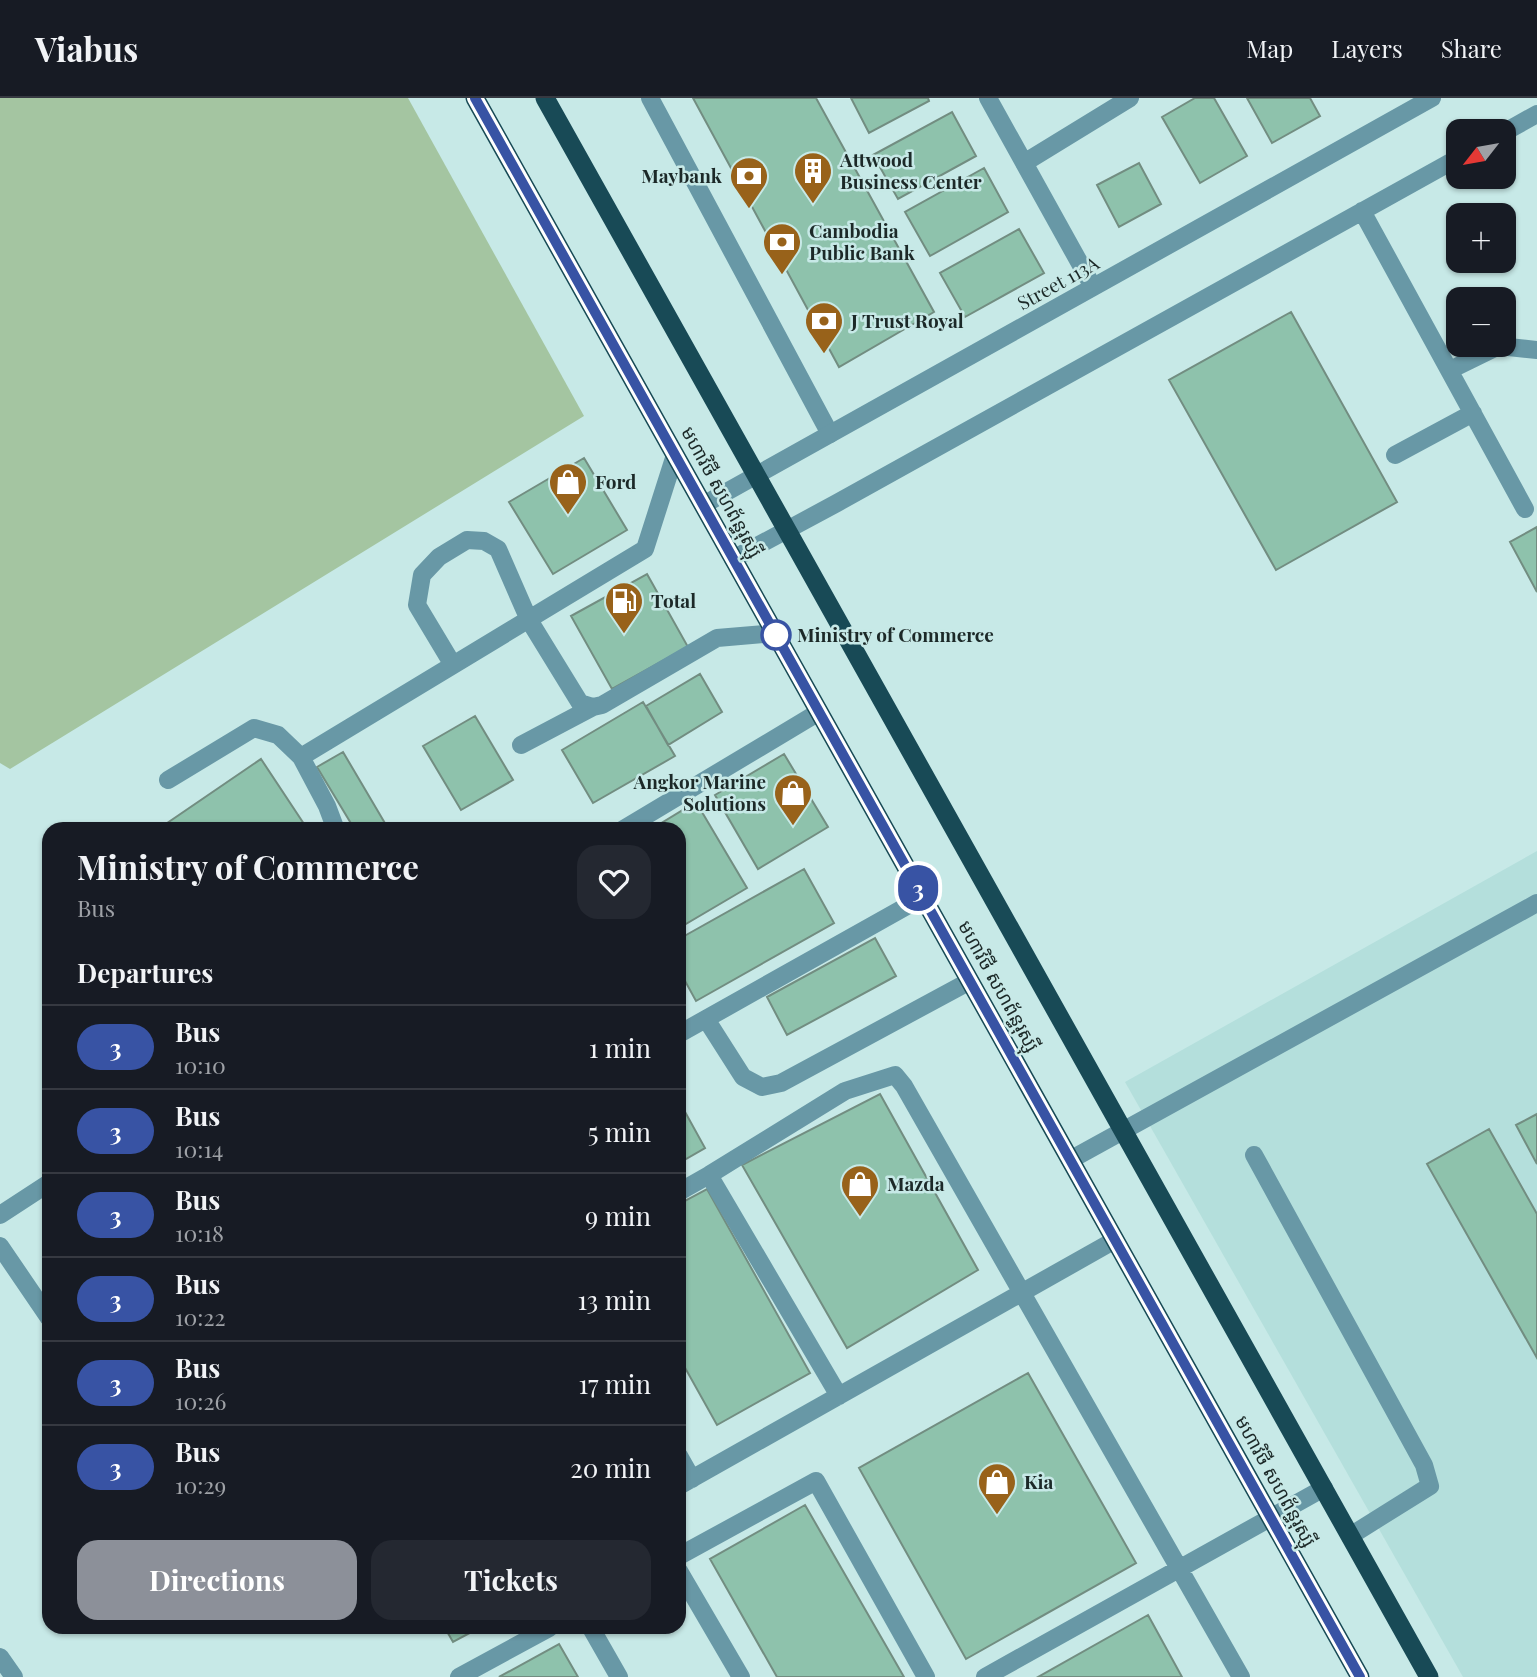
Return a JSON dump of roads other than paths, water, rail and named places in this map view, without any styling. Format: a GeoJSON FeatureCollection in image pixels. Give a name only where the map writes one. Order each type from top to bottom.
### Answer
{"type":"FeatureCollection","features":[{"type":"Feature","properties":{"kind":"highway","name":"មហាវិថី សហព័ន្ធរុស្ស៊ី"},"geometry":{"type":"LineString","coordinates":[[475,98],[1360,1677]]}},
{"type":"Feature","properties":{"kind":"highway","name":"មហាវិថី សហព័ន្ធរុស្ស៊ី"},"geometry":{"type":"LineString","coordinates":[[545,98],[1429,1677]]}},
{"type":"Feature","properties":{"kind":"street"},"geometry":{"type":"LineString","coordinates":[[650,98],[830,434]]}},
{"type":"Feature","properties":{"kind":"street"},"geometry":{"type":"LineString","coordinates":[[988,98],[1093,288]]}},
{"type":"Feature","properties":{"kind":"street"},"geometry":{"type":"LineString","coordinates":[[1024,163],[1130,98]]}},
{"type":"Feature","properties":{"kind":"street","name":"Street 113A"},"geometry":{"type":"LineString","coordinates":[[704,505],[1432,98]]}},
{"type":"Feature","properties":{"kind":"street"},"geometry":{"type":"LineString","coordinates":[[1516,125],[1537,114]]}},
{"type":"Feature","properties":{"kind":"street"},"geometry":{"type":"LineString","coordinates":[[733,559],[1446,165]]}},
{"type":"Feature","properties":{"kind":"street"},"geometry":{"type":"LineString","coordinates":[[1362,211],[1525,509]]}},
{"type":"Feature","properties":{"kind":"street"},"geometry":{"type":"LineString","coordinates":[[1450,370],[1499,346],[1537,350]]}},
{"type":"Feature","properties":{"kind":"street"},"geometry":{"type":"LineString","coordinates":[[1395,455],[1473,413]]}},
{"type":"Feature","properties":{"kind":"street"},"geometry":{"type":"LineString","coordinates":[[301,757],[645,549],[675,455]]}},
{"type":"Feature","properties":{"kind":"street"},"geometry":{"type":"LineString","coordinates":[[453,665],[417,605],[422,575],[439,557],[467,540],[484,541],[498,549],[529,620],[580,703],[602,705],[717,638],[775,633]]}},
{"type":"Feature","properties":{"kind":"street"},"geometry":{"type":"LineString","coordinates":[[521,745],[593,706]]}},
{"type":"Feature","properties":{"kind":"street"},"geometry":{"type":"LineString","coordinates":[[635,822],[819,712]]}},
{"type":"Feature","properties":{"kind":"street"},"geometry":{"type":"LineString","coordinates":[[168,780],[254,728],[278,735],[301,757],[333,822]]}},
{"type":"Feature","properties":{"kind":"street"},"geometry":{"type":"LineString","coordinates":[[686,1030],[923,897]]}},
{"type":"Feature","properties":{"kind":"street"},"geometry":{"type":"LineString","coordinates":[[1070,1160],[1537,903]]}},
{"type":"Feature","properties":{"kind":"street"},"geometry":{"type":"LineString","coordinates":[[706,1019],[743,1077],[762,1087],[780,1083],[970,981]]}},
{"type":"Feature","properties":{"kind":"street"},"geometry":{"type":"LineString","coordinates":[[686,1188],[845,1091],[895,1075],[911,1098],[1241,1677]]}},
{"type":"Feature","properties":{"kind":"street"},"geometry":{"type":"LineString","coordinates":[[1254,1155],[1424,1465],[1430,1486],[1350,1536]]}},
{"type":"Feature","properties":{"kind":"street"},"geometry":{"type":"LineString","coordinates":[[709,1175],[839,1396]]}},
{"type":"Feature","properties":{"kind":"street"},"geometry":{"type":"LineString","coordinates":[[0,1215],[42,1188]]}},
{"type":"Feature","properties":{"kind":"street"},"geometry":{"type":"LineString","coordinates":[[686,1481],[1115,1240]]}},
{"type":"Feature","properties":{"kind":"street"},"geometry":{"type":"LineString","coordinates":[[0,1246],[42,1308]]}},
{"type":"Feature","properties":{"kind":"street"},"geometry":{"type":"LineString","coordinates":[[686,1552],[816,1480],[926,1677]]}},
{"type":"Feature","properties":{"kind":"street"},"geometry":{"type":"LineString","coordinates":[[985,1677],[1324,1488]]}},
{"type":"Feature","properties":{"kind":"street"},"geometry":{"type":"LineString","coordinates":[[686,1583],[741,1677]]}},
{"type":"Feature","properties":{"kind":"street"},"geometry":{"type":"LineString","coordinates":[[459,1677],[539,1634]]}},
{"type":"Feature","properties":{"kind":"street"},"geometry":{"type":"LineString","coordinates":[[594,1634],[619,1677]]}},
{"type":"Feature","properties":{"kind":"street"},"geometry":{"type":"LineString","coordinates":[[0,1657],[14,1677]]}},
{"type":"Feature","properties":{"kind":"place","name":"Attwood Business Center"},"geometry":{"type":"Point","coordinates":[813,205]}},
{"type":"Feature","properties":{"kind":"place","name":"Maybank"},"geometry":{"type":"Point","coordinates":[749,210]}},
{"type":"Feature","properties":{"kind":"place","name":"Cambodia Public Bank"},"geometry":{"type":"Point","coordinates":[782,276]}},
{"type":"Feature","properties":{"kind":"place","name":"J Trust Royal"},"geometry":{"type":"Point","coordinates":[824,355]}},
{"type":"Feature","properties":{"kind":"place","name":"Ford"},"geometry":{"type":"Point","coordinates":[568,516]}},
{"type":"Feature","properties":{"kind":"place","name":"Total"},"geometry":{"type":"Point","coordinates":[624,635]}},
{"type":"Feature","properties":{"kind":"place","name":"Ministry of Commerce"},"geometry":{"type":"Point","coordinates":[776,635]}},
{"type":"Feature","properties":{"kind":"place","name":"Angkor Marine Solutions"},"geometry":{"type":"Point","coordinates":[793,827]}},
{"type":"Feature","properties":{"kind":"place","name":"Mazda"},"geometry":{"type":"Point","coordinates":[860,1218]}},
{"type":"Feature","properties":{"kind":"place","name":"Kia"},"geometry":{"type":"Point","coordinates":[997,1516]}}]}
